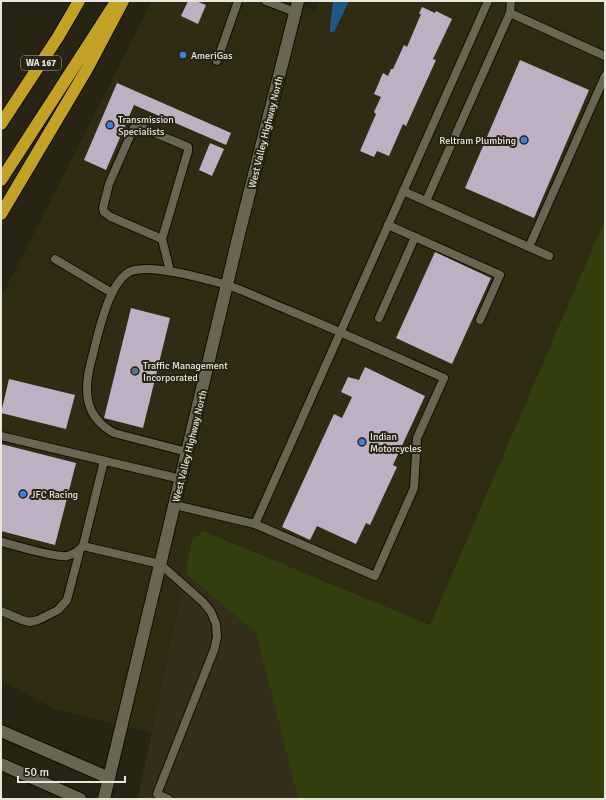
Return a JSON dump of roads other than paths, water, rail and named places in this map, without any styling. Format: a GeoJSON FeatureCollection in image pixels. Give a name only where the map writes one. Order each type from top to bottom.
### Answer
{"type":"FeatureCollection","features":[{"type":"Feature","properties":{"kind":"highway","name":"WA 167"},"geometry":{"type":"LineString","coordinates":[[1,124],[58,37],[79,1]]}},
{"type":"Feature","properties":{"kind":"highway"},"geometry":{"type":"LineString","coordinates":[[1,180],[117,1]]}},
{"type":"Feature","properties":{"kind":"highway"},"geometry":{"type":"LineString","coordinates":[[1,214],[87,69],[123,1]]}},
{"type":"Feature","properties":{"kind":"main road","name":"West Valley Highway North"},"geometry":{"type":"LineString","coordinates":[[104,799],[227,285],[297,6]]}},
{"type":"Feature","properties":{"kind":"main road"},"geometry":{"type":"LineString","coordinates":[[1,731],[109,778]]}},
{"type":"Feature","properties":{"kind":"main road"},"geometry":{"type":"LineString","coordinates":[[1,764],[80,799]]}},
{"type":"Feature","properties":{"kind":"lane"},"geometry":{"type":"LineString","coordinates":[[217,61],[238,1]]}},
{"type":"Feature","properties":{"kind":"lane"},"geometry":{"type":"LineString","coordinates":[[266,1],[297,6]]}},
{"type":"Feature","properties":{"kind":"lane"},"geometry":{"type":"LineString","coordinates":[[255,524],[488,1]]}},
{"type":"Feature","properties":{"kind":"lane"},"geometry":{"type":"LineString","coordinates":[[426,201],[510,13],[511,1]]}},
{"type":"Feature","properties":{"kind":"lane"},"geometry":{"type":"LineString","coordinates":[[510,13],[605,56]]}},
{"type":"Feature","properties":{"kind":"lane"},"geometry":{"type":"LineString","coordinates":[[529,247],[605,76]]}},
{"type":"Feature","properties":{"kind":"lane"},"geometry":{"type":"LineString","coordinates":[[162,239],[111,217],[104,212],[102,208],[112,177],[134,128],[138,126],[188,147],[162,239],[170,271]]}},
{"type":"Feature","properties":{"kind":"lane"},"geometry":{"type":"LineString","coordinates":[[403,191],[549,256]]}},
{"type":"Feature","properties":{"kind":"lane"},"geometry":{"type":"LineString","coordinates":[[388,225],[500,275],[480,320]]}},
{"type":"Feature","properties":{"kind":"lane"},"geometry":{"type":"LineString","coordinates":[[379,318],[415,237]]}},
{"type":"Feature","properties":{"kind":"lane"},"geometry":{"type":"LineString","coordinates":[[55,259],[112,293]]}},
{"type":"Feature","properties":{"kind":"lane"},"geometry":{"type":"LineString","coordinates":[[175,505],[255,524],[375,576],[414,488],[417,438],[444,378],[340,332],[227,285],[170,271],[156,269],[135,270],[123,278],[112,293],[88,373],[86,391],[88,400],[95,419],[114,433],[187,452]]}},
{"type":"Feature","properties":{"kind":"lane"},"geometry":{"type":"LineString","coordinates":[[1,436],[181,479]]}},
{"type":"Feature","properties":{"kind":"lane"},"geometry":{"type":"LineString","coordinates":[[1,611],[30,622],[38,620],[58,610],[67,600],[104,461]]}},
{"type":"Feature","properties":{"kind":"lane"},"geometry":{"type":"LineString","coordinates":[[1,542],[61,556],[71,555],[81,548],[160,564],[203,602],[211,612],[216,624],[217,637],[214,650],[156,796],[168,799]]}},
{"type":"Feature","properties":{"kind":"water"},"geometry":{"type":"Polygon","coordinates":[[[333,1],[349,1],[334,32],[330,32],[330,27],[333,1]]]}},
{"type":"Feature","properties":{"kind":"place","name":"AmeriGas"},"geometry":{"type":"Point","coordinates":[183,55]}},
{"type":"Feature","properties":{"kind":"place","name":"Transmission Specialists"},"geometry":{"type":"Point","coordinates":[110,125]}},
{"type":"Feature","properties":{"kind":"place","name":"Reltram Plumbing"},"geometry":{"type":"Point","coordinates":[524,140]}},
{"type":"Feature","properties":{"kind":"place","name":"Traffic Management Incorporated"},"geometry":{"type":"Point","coordinates":[135,371]}},
{"type":"Feature","properties":{"kind":"place","name":"Indian Motorcycles"},"geometry":{"type":"Point","coordinates":[362,442]}},
{"type":"Feature","properties":{"kind":"place","name":"JFC Racing"},"geometry":{"type":"Point","coordinates":[23,494]}}]}
